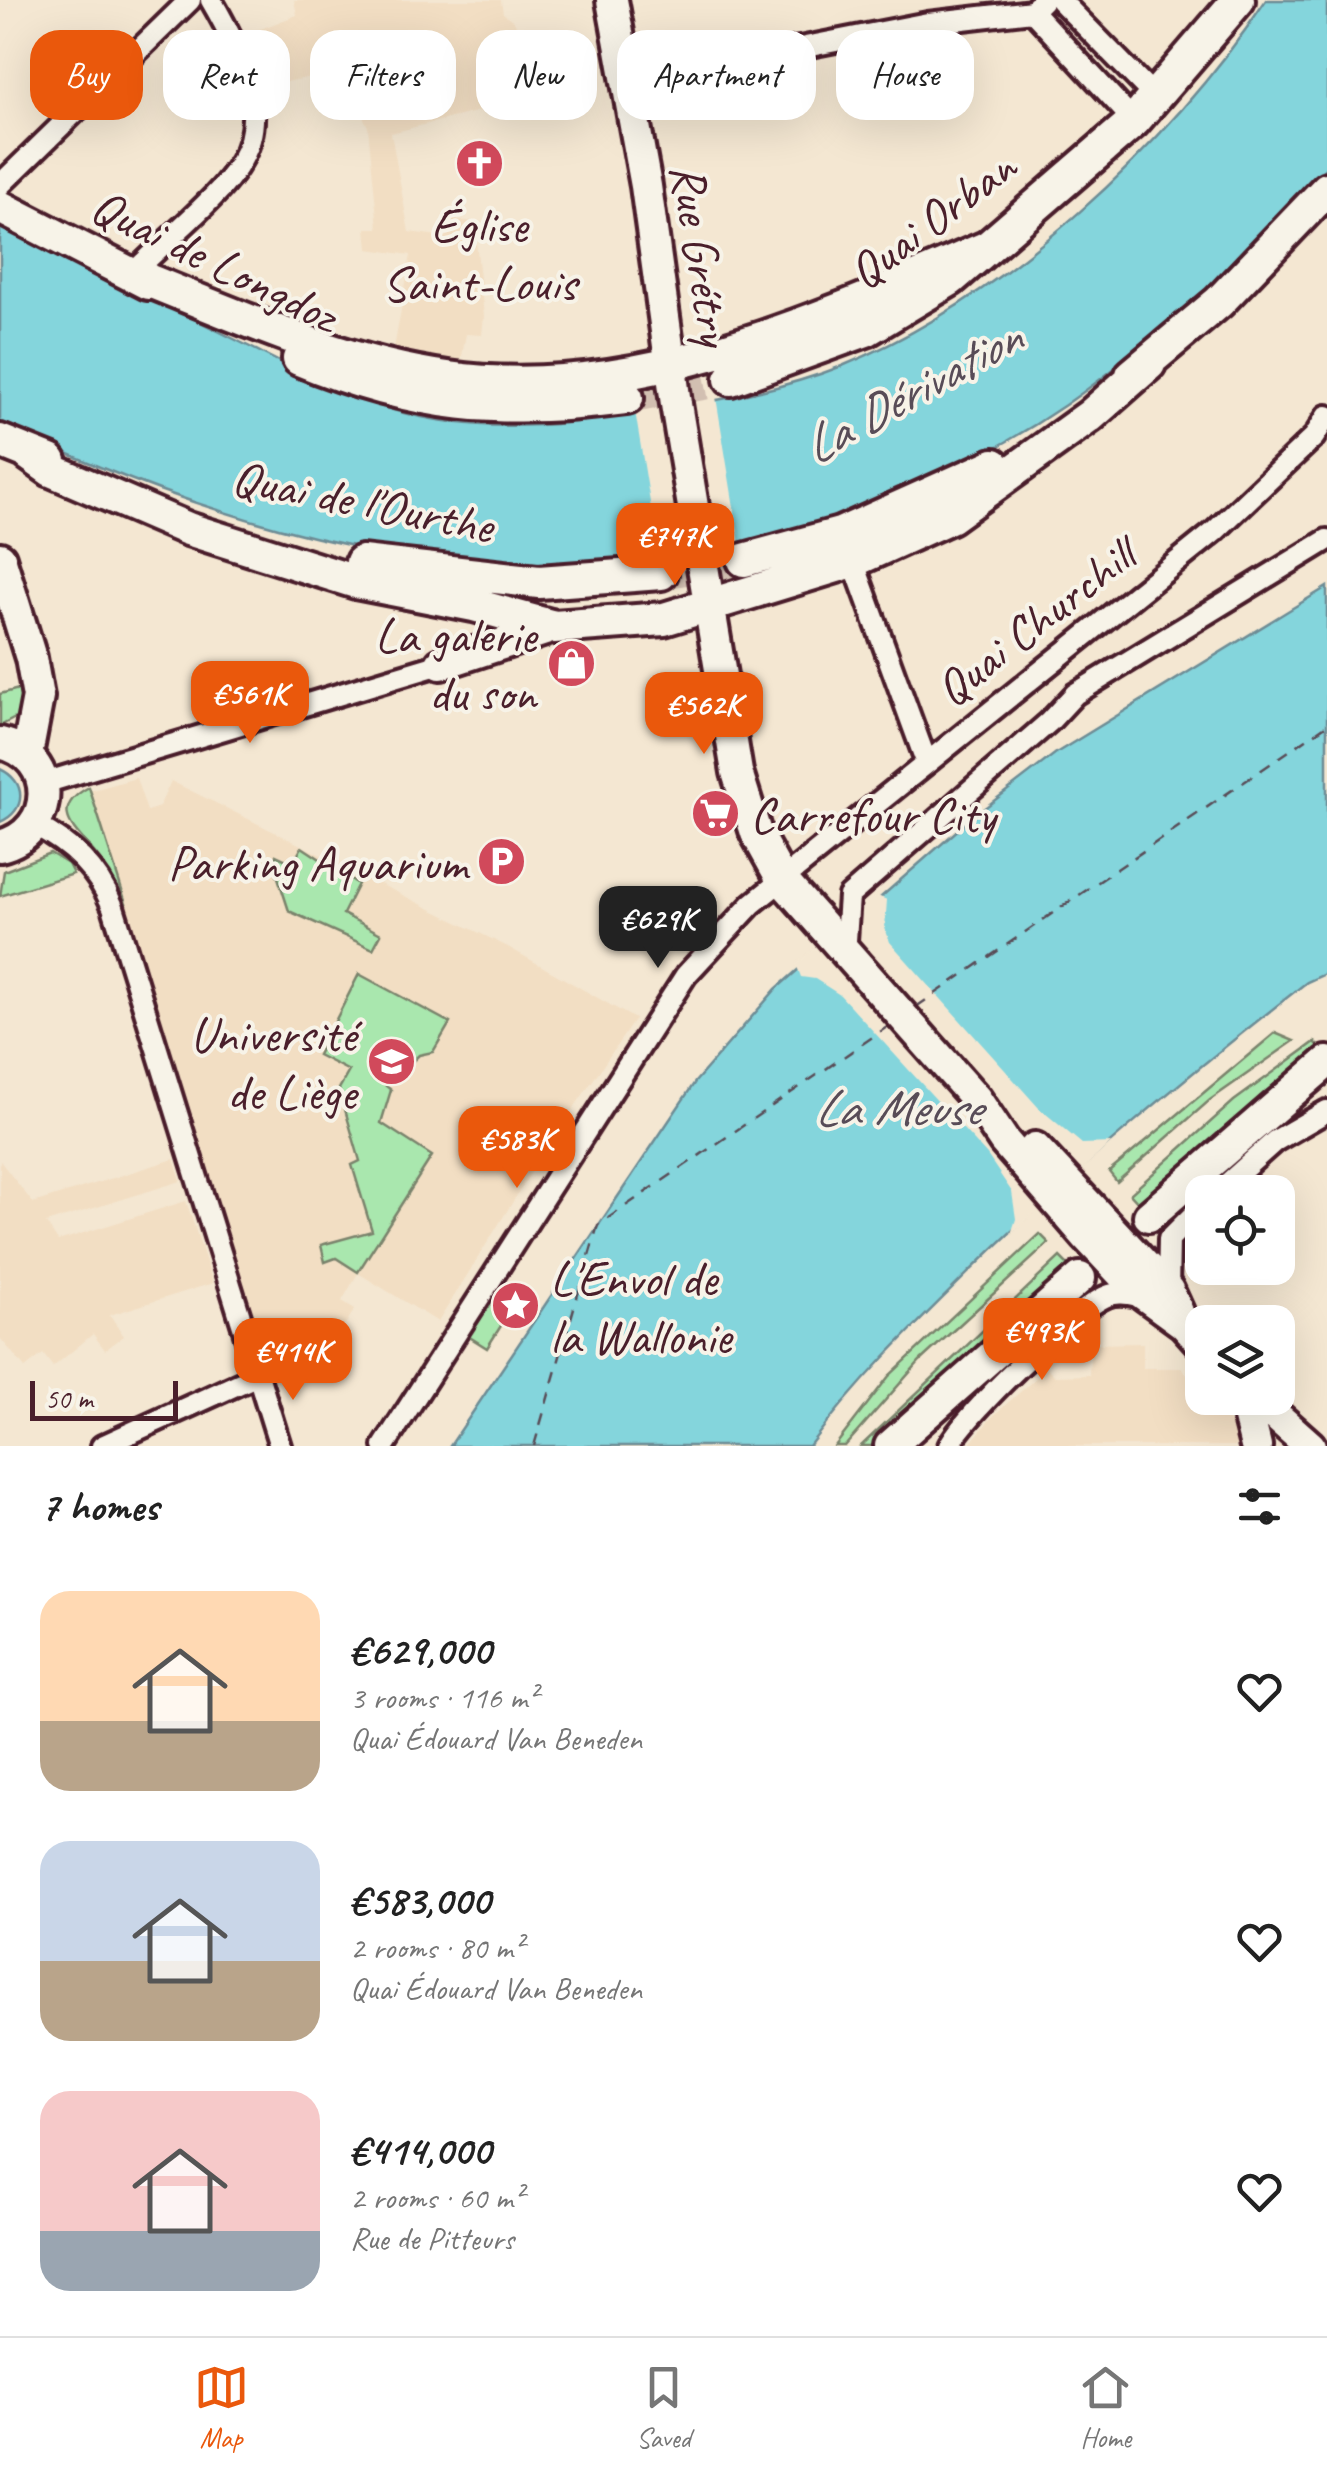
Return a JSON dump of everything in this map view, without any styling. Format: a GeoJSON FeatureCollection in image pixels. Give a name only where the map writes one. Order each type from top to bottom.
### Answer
{"type":"FeatureCollection","features":[{"type":"Feature","properties":{"kind":"main road","name":"Quai Orban"},"geometry":{"type":"LineString","coordinates":[[732,378],[817,351],[892,317],[950,279],[1145,110],[1238,0]]}},
{"type":"Feature","properties":{"kind":"main road"},"geometry":{"type":"LineString","coordinates":[[30,455],[51,470],[162,519],[266,557],[554,627],[674,618],[853,561],[950,517],[1090,416],[1218,302],[1327,189]]}},
{"type":"Feature","properties":{"kind":"main road","name":"Quai de Longdoz"},"geometry":{"type":"LineString","coordinates":[[0,208],[300,360],[416,399],[503,409],[626,398]]}},
{"type":"Feature","properties":{"kind":"main road"},"geometry":{"type":"LineString","coordinates":[[132,274],[369,361],[446,378],[527,383],[673,362],[792,329],[986,248]]}},
{"type":"Feature","properties":{"kind":"main road"},"geometry":{"type":"LineString","coordinates":[[744,560],[840,534],[960,483],[1024,447],[1149,364]]}},
{"type":"Feature","properties":{"kind":"main road","name":"Quai de l'Ourthe"},"geometry":{"type":"LineString","coordinates":[[0,441],[233,530],[384,566],[539,582],[661,573]]}},
{"type":"Feature","properties":{"kind":"street"},"geometry":{"type":"LineString","coordinates":[[0,185],[190,0]]}},
{"type":"Feature","properties":{"kind":"street"},"geometry":{"type":"LineString","coordinates":[[132,274],[224,190],[249,144],[252,97],[248,70],[211,0]]}},
{"type":"Feature","properties":{"kind":"street","name":"Rue Grétry"},"geometry":{"type":"LineString","coordinates":[[612,0],[617,30]]}},
{"type":"Feature","properties":{"kind":"street"},"geometry":{"type":"LineString","coordinates":[[1060,0],[1145,110]]}},
{"type":"Feature","properties":{"kind":"street"},"geometry":{"type":"LineString","coordinates":[[816,46],[1037,6],[1145,110]]}},
{"type":"Feature","properties":{"kind":"street","name":"Rue Grétry"},"geometry":{"type":"LineString","coordinates":[[632,120],[710,606]]}},
{"type":"Feature","properties":{"kind":"street","name":"Quai Churchill"},"geometry":{"type":"LineString","coordinates":[[384,1446],[686,975],[752,904],[1320,442],[1327,416]]}},
{"type":"Feature","properties":{"kind":"street"},"geometry":{"type":"LineString","coordinates":[[840,934],[849,896],[1050,722],[1074,694],[1327,540]]}},
{"type":"Feature","properties":{"kind":"street"},"geometry":{"type":"LineString","coordinates":[[0,558],[31,658],[38,697],[14,749],[44,783],[43,808],[35,825],[20,839],[0,846]]}},
{"type":"Feature","properties":{"kind":"street"},"geometry":{"type":"LineString","coordinates":[[853,561],[926,761]]}},
{"type":"Feature","properties":{"kind":"street"},"geometry":{"type":"LineString","coordinates":[[710,606],[739,783],[756,833],[782,880],[840,934],[976,1098],[1004,1141],[1059,1189],[1185,1325]]}},
{"type":"Feature","properties":{"kind":"street"},"geometry":{"type":"LineString","coordinates":[[44,783],[554,627]]}},
{"type":"Feature","properties":{"kind":"street"},"geometry":{"type":"LineString","coordinates":[[35,825],[65,842],[103,884],[280,1446]]}},
{"type":"Feature","properties":{"kind":"street"},"geometry":{"type":"LineString","coordinates":[[1149,1216],[1327,1062]]}},
{"type":"Feature","properties":{"kind":"street"},"geometry":{"type":"LineString","coordinates":[[1284,1099],[1327,1086]]}},
{"type":"Feature","properties":{"kind":"street"},"geometry":{"type":"LineString","coordinates":[[1237,1175],[1275,1141],[1327,1111]]}},
{"type":"Feature","properties":{"kind":"street"},"geometry":{"type":"LineString","coordinates":[[1157,1294],[1169,1239],[1185,1223]]}},
{"type":"Feature","properties":{"kind":"street"},"geometry":{"type":"LineString","coordinates":[[890,1446],[1080,1278]]}},
{"type":"Feature","properties":{"kind":"street"},"geometry":{"type":"LineString","coordinates":[[950,1446],[979,1406],[1088,1308],[1118,1293],[1157,1294]]}},
{"type":"Feature","properties":{"kind":"street"},"geometry":{"type":"LineString","coordinates":[[102,1446],[258,1374]]}},
{"type":"Feature","properties":{"kind":"street"},"geometry":{"type":"LineString","coordinates":[[923,1446],[960,1386]]}},
{"type":"Feature","properties":{"kind":"street"},"geometry":{"type":"LineString","coordinates":[[1250,1415],[1256,1446]]}},
{"type":"Feature","properties":{"kind":"street"},"geometry":{"type":"LineString","coordinates":[[1260,1415],[1285,1446]]}},
{"type":"Feature","properties":{"kind":"street"},"geometry":{"type":"LineString","coordinates":[[1275,1415],[1310,1446]]}},
{"type":"Feature","properties":{"kind":"shaded area"},"geometry":{"type":"Polygon","coordinates":[[[294,0],[501,0],[503,13],[515,22],[517,30],[476,30],[476,112],[456,117],[456,30],[310,30],[310,77],[290,81],[290,30],[258,30],[297,15],[294,0]]]}},
{"type":"Feature","properties":{"kind":"shaded area"},"geometry":{"type":"Polygon","coordinates":[[[365,120],[443,120],[391,133],[409,232],[446,237],[447,219],[474,222],[484,316],[482,335],[466,334],[460,367],[393,354],[411,255],[368,249],[366,228],[378,228],[365,120]]]}},
{"type":"Feature","properties":{"kind":"shaded area","name":"Université de Liège"},"geometry":{"type":"Polygon","coordinates":[[[136,778],[147,811],[159,807],[171,781],[508,947],[635,1019],[545,1150],[438,1322],[358,1273],[342,1301],[355,1309],[326,1355],[271,1372],[90,791],[136,778]]]}},
{"type":"Feature","properties":{"kind":"shaded area"},"geometry":{"type":"Polygon","coordinates":[[[174,1159],[181,1181],[46,1223],[58,1241],[186,1201],[213,1283],[110,1315],[124,1336],[105,1350],[93,1334],[53,1367],[43,1354],[25,1368],[0,1338],[0,1161],[33,1203],[174,1159]]]}},
{"type":"Feature","properties":{"kind":"shaded area"},"geometry":{"type":"Polygon","coordinates":[[[1143,1343],[1143,1368],[1181,1368],[1185,1372],[1185,1415],[1223,1415],[1251,1446],[968,1446],[992,1417],[1047,1368],[1055,1376],[1089,1375],[1091,1344],[1143,1343]]]}},
{"type":"Feature","properties":{"kind":"green space"},"geometry":{"type":"Polygon","coordinates":[[[26,687],[19,716],[0,726],[0,694],[26,687]]]}},
{"type":"Feature","properties":{"kind":"green space"},"geometry":{"type":"Polygon","coordinates":[[[89,787],[126,903],[120,906],[104,867],[68,815],[75,797],[89,787]]]}},
{"type":"Feature","properties":{"kind":"green space"},"geometry":{"type":"Polygon","coordinates":[[[302,847],[358,884],[343,914],[381,934],[373,949],[289,911],[274,865],[276,855],[293,863],[302,847]]]}},
{"type":"Feature","properties":{"kind":"green space"},"geometry":{"type":"Polygon","coordinates":[[[50,853],[68,864],[73,874],[0,896],[4,871],[50,853]]]}},
{"type":"Feature","properties":{"kind":"green space"},"geometry":{"type":"Polygon","coordinates":[[[359,974],[450,1023],[433,1052],[419,1055],[401,1072],[396,1070],[386,1086],[391,1090],[381,1123],[432,1156],[358,1272],[336,1258],[325,1262],[321,1245],[372,1231],[352,1165],[360,1161],[339,1089],[349,1071],[318,1055],[359,974]]]}},
{"type":"Feature","properties":{"kind":"green space"},"geometry":{"type":"Polygon","coordinates":[[[1275,1033],[1294,1041],[1210,1100],[1117,1182],[1109,1172],[1275,1033]]]}},
{"type":"Feature","properties":{"kind":"green space"},"geometry":{"type":"Polygon","coordinates":[[[1315,1042],[1325,1052],[1265,1092],[1140,1205],[1130,1194],[1234,1101],[1315,1042]]]}},
{"type":"Feature","properties":{"kind":"green space"},"geometry":{"type":"Polygon","coordinates":[[[1040,1234],[1049,1243],[920,1361],[845,1446],[835,1446],[889,1376],[1040,1234]]]}},
{"type":"Feature","properties":{"kind":"green space"},"geometry":{"type":"Polygon","coordinates":[[[1060,1257],[1070,1267],[876,1446],[861,1446],[1060,1257]]]}},
{"type":"Feature","properties":{"kind":"green space"},"geometry":{"type":"Polygon","coordinates":[[[498,1289],[511,1298],[499,1317],[504,1321],[487,1348],[468,1336],[498,1289]]]}},
{"type":"Feature","properties":{"kind":"water","name":"La Dérivation"},"geometry":{"type":"Polygon","coordinates":[[[1266,0],[1327,0],[1327,166],[1202,293],[1136,351],[1065,405],[1009,441],[950,471],[890,497],[773,537],[740,547],[646,563],[551,568],[456,562],[361,548],[268,525],[176,496],[86,462],[0,423],[0,222],[337,390],[407,414],[441,421],[508,426],[609,418],[744,395],[818,375],[903,337],[963,301],[1079,213],[1182,109],[1266,0]]]}},
{"type":"Feature","properties":{"kind":"water","name":"La Meuse"},"geometry":{"type":"Polygon","coordinates":[[[1327,587],[1327,973],[1307,982],[1219,1052],[1050,1196],[905,1335],[809,1446],[450,1446],[695,1082],[776,989],[969,820],[1056,753],[1327,587]]]}},
{"type":"Feature","properties":{"kind":"water"},"geometry":{"type":"Polygon","coordinates":[[[0,769],[15,781],[20,796],[15,811],[0,822],[0,769]]]}},
{"type":"Feature","properties":{"kind":"pier"},"geometry":{"type":"Polygon","coordinates":[[[716,397],[741,550],[660,563],[635,411],[716,397]]]}},
{"type":"Feature","properties":{"kind":"pier"},"geometry":{"type":"Polygon","coordinates":[[[875,895],[887,900],[885,928],[890,942],[1039,1108],[1082,1144],[1111,1143],[1011,1234],[1016,1219],[1012,1192],[987,1155],[840,995],[815,979],[801,977],[796,964],[875,895]]]}},
{"type":"Feature","properties":{"kind":"ferry route"},"geometry":{"type":"LineString","coordinates":[[916,1007],[1327,725]]}},
{"type":"Feature","properties":{"kind":"ferry route"},"geometry":{"type":"LineString","coordinates":[[534,1446],[598,1225],[893,1023]]}},
{"type":"Feature","properties":{"kind":"tunnel"},"geometry":{"type":"LineString","coordinates":[[627,398],[731,379]]}},
{"type":"Feature","properties":{"kind":"tunnel"},"geometry":{"type":"LineString","coordinates":[[661,573],[744,560]]}},
{"type":"Feature","properties":{"kind":"place","name":"Église Saint-Louis"},"geometry":{"type":"Point","coordinates":[479,163]}},
{"type":"Feature","properties":{"kind":"place","name":"La galerie du son"},"geometry":{"type":"Point","coordinates":[571,663]}},
{"type":"Feature","properties":{"kind":"place","name":"Carrefour City"},"geometry":{"type":"Point","coordinates":[715,814]}},
{"type":"Feature","properties":{"kind":"place","name":"Parking Aquarium"},"geometry":{"type":"Point","coordinates":[502,862]}},
{"type":"Feature","properties":{"kind":"place","name":"Université de Liège"},"geometry":{"type":"Point","coordinates":[391,1062]}},
{"type":"Feature","properties":{"kind":"place","name":"L'Envol de la Wallonie"},"geometry":{"type":"Point","coordinates":[515,1306]}}]}
